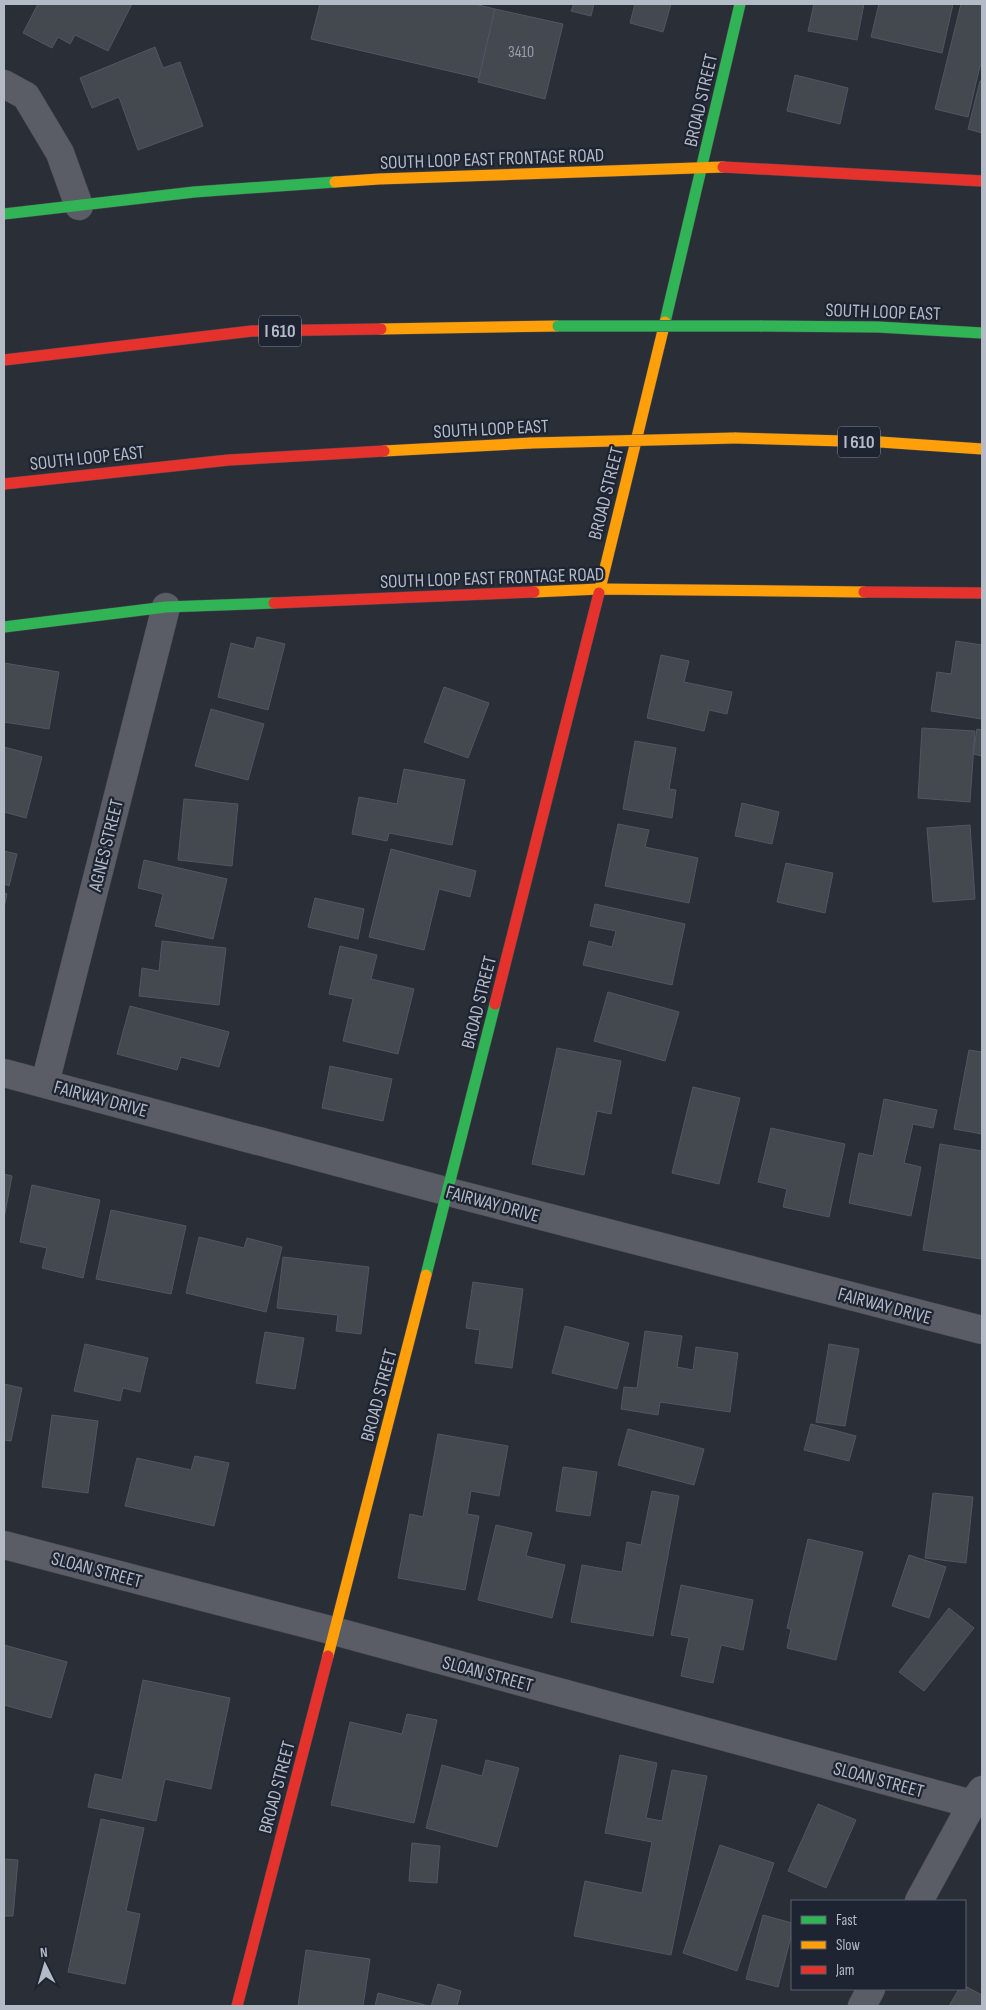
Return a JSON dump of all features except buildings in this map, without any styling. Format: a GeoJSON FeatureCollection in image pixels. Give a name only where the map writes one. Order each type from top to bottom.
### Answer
{"type":"FeatureCollection","features":[{"type":"Feature","properties":{"kind":"main road","name":"BROAD STREET"},"geometry":{"type":"LineString","coordinates":[[237,2006],[449,1192],[703,167],[740,4]]}},
{"type":"Feature","properties":{"kind":"main road","name":"SOUTH LOOP EAST FRONTAGE ROAD"},"geometry":{"type":"LineString","coordinates":[[4,214],[194,192],[379,179],[703,167],[759,168],[982,181]]}},
{"type":"Feature","properties":{"kind":"main road","name":"SOUTH LOOP EAST"},"geometry":{"type":"LineString","coordinates":[[4,360],[252,331],[558,326],[760,326],[878,327],[982,333]]}},
{"type":"Feature","properties":{"kind":"main road","name":"SOUTH LOOP EAST"},"geometry":{"type":"LineString","coordinates":[[4,484],[230,460],[531,442],[735,438],[880,442],[982,448]]}},
{"type":"Feature","properties":{"kind":"main road","name":"SOUTH LOOP EAST FRONTAGE ROAD"},"geometry":{"type":"LineString","coordinates":[[4,627],[166,607],[599,589],[982,593]]}},
{"type":"Feature","properties":{"kind":"street"},"geometry":{"type":"LineString","coordinates":[[4,84],[26,96],[60,153],[79,206]]}},
{"type":"Feature","properties":{"kind":"street","name":"AGNES STREET"},"geometry":{"type":"LineString","coordinates":[[45,1083],[166,607]]}},
{"type":"Feature","properties":{"kind":"street","name":"FAIRWAY DRIVE"},"geometry":{"type":"LineString","coordinates":[[4,1073],[449,1192],[982,1330]]}},
{"type":"Feature","properties":{"kind":"street","name":"SLOAN STREET"},"geometry":{"type":"LineString","coordinates":[[4,1545],[977,1797]]}},
{"type":"Feature","properties":{"kind":"street"},"geometry":{"type":"LineString","coordinates":[[919,1900],[977,1797]]}},
{"type":"Feature","properties":{"kind":"street"},"geometry":{"type":"LineString","coordinates":[[862,2006],[870,1990]]}},
{"type":"Feature","properties":{"kind":"traffic: fast"},"geometry":{"type":"LineString","coordinates":[[665,322],[740,4]]}},
{"type":"Feature","properties":{"kind":"traffic: fast"},"geometry":{"type":"LineString","coordinates":[[4,214],[194,192],[335,182]]}},
{"type":"Feature","properties":{"kind":"traffic: fast"},"geometry":{"type":"LineString","coordinates":[[558,326],[760,326]]}},
{"type":"Feature","properties":{"kind":"traffic: fast"},"geometry":{"type":"LineString","coordinates":[[760,326],[878,327],[982,333]]}},
{"type":"Feature","properties":{"kind":"traffic: fast"},"geometry":{"type":"LineString","coordinates":[[4,627],[166,607],[274,603]]}},
{"type":"Feature","properties":{"kind":"traffic: fast"},"geometry":{"type":"LineString","coordinates":[[426,1275],[495,1004]]}},
{"type":"Feature","properties":{"kind":"traffic: slow"},"geometry":{"type":"LineString","coordinates":[[335,182],[723,167]]}},
{"type":"Feature","properties":{"kind":"traffic: slow"},"geometry":{"type":"LineString","coordinates":[[599,593],[665,322]]}},
{"type":"Feature","properties":{"kind":"traffic: slow"},"geometry":{"type":"LineString","coordinates":[[381,329],[558,326]]}},
{"type":"Feature","properties":{"kind":"traffic: slow"},"geometry":{"type":"LineString","coordinates":[[735,438],[880,442],[982,449]]}},
{"type":"Feature","properties":{"kind":"traffic: slow"},"geometry":{"type":"LineString","coordinates":[[531,443],[735,438]]}},
{"type":"Feature","properties":{"kind":"traffic: slow"},"geometry":{"type":"LineString","coordinates":[[384,451],[531,443]]}},
{"type":"Feature","properties":{"kind":"traffic: slow"},"geometry":{"type":"LineString","coordinates":[[534,592],[599,589],[864,592]]}},
{"type":"Feature","properties":{"kind":"traffic: slow"},"geometry":{"type":"LineString","coordinates":[[328,1656],[426,1275]]}},
{"type":"Feature","properties":{"kind":"traffic: jam"},"geometry":{"type":"LineString","coordinates":[[723,167],[982,181]]}},
{"type":"Feature","properties":{"kind":"traffic: jam"},"geometry":{"type":"LineString","coordinates":[[4,360],[252,331],[381,329]]}},
{"type":"Feature","properties":{"kind":"traffic: jam"},"geometry":{"type":"LineString","coordinates":[[4,484],[229,460],[384,451]]}},
{"type":"Feature","properties":{"kind":"traffic: jam"},"geometry":{"type":"LineString","coordinates":[[274,603],[534,592]]}},
{"type":"Feature","properties":{"kind":"traffic: jam"},"geometry":{"type":"LineString","coordinates":[[864,592],[982,593]]}},
{"type":"Feature","properties":{"kind":"traffic: jam"},"geometry":{"type":"LineString","coordinates":[[495,1004],[599,593]]}},
{"type":"Feature","properties":{"kind":"traffic: jam"},"geometry":{"type":"LineString","coordinates":[[237,2006],[328,1656]]}}]}
